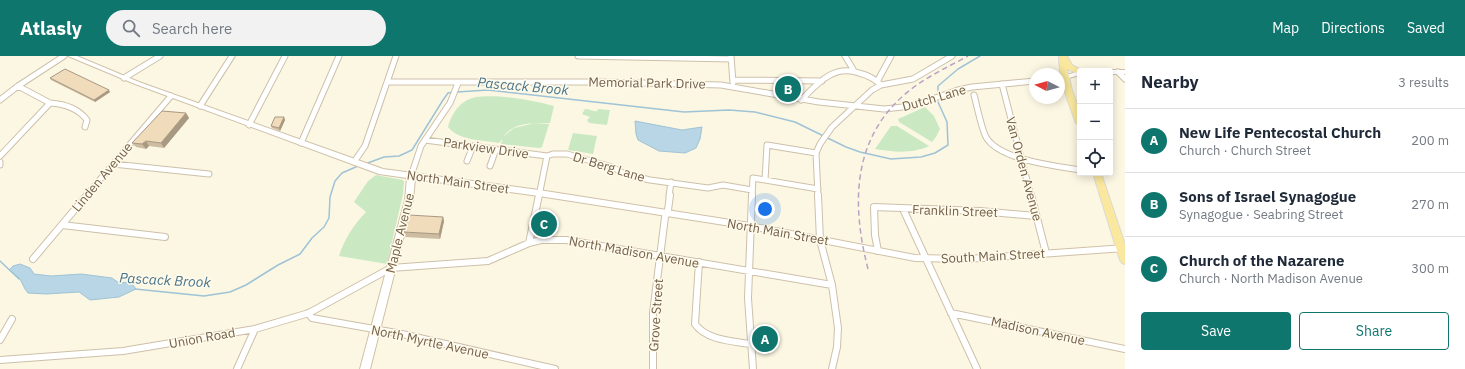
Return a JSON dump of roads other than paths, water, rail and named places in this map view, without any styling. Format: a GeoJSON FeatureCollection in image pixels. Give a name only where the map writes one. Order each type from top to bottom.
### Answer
{"type":"FeatureCollection","features":[{"type":"Feature","properties":{"kind":"main road","name":"North Main Street"},"geometry":{"type":"LineString","coordinates":[[71,56],[171,96],[382,172],[539,193],[750,226],[870,250]]}},
{"type":"Feature","properties":{"kind":"main road"},"geometry":{"type":"LineString","coordinates":[[1063,57],[1069,67],[1077,71]]}},
{"type":"Feature","properties":{"kind":"main road"},"geometry":{"type":"LineString","coordinates":[[1062,68],[1063,57]]}},
{"type":"Feature","properties":{"kind":"main road"},"geometry":{"type":"LineString","coordinates":[[1065,77],[1077,74]]}},
{"type":"Feature","properties":{"kind":"main road"},"geometry":{"type":"LineString","coordinates":[[1065,86],[1077,116]]}},
{"type":"Feature","properties":{"kind":"main road","name":"Maple Avenue"},"geometry":{"type":"LineString","coordinates":[[365,369],[408,200],[412,176]]}},
{"type":"Feature","properties":{"kind":"main road"},"geometry":{"type":"LineString","coordinates":[[1097,176],[1123,248],[1125,260]]}},
{"type":"Feature","properties":{"kind":"main road","name":"South Main Street"},"geometry":{"type":"LineString","coordinates":[[870,250],[926,259],[968,259],[1123,248]]}},
{"type":"Feature","properties":{"kind":"street"},"geometry":{"type":"LineString","coordinates":[[0,100],[18,86],[64,56]]}},
{"type":"Feature","properties":{"kind":"street"},"geometry":{"type":"LineString","coordinates":[[124,78],[160,56]]}},
{"type":"Feature","properties":{"kind":"street"},"geometry":{"type":"LineString","coordinates":[[200,106],[232,56]]}},
{"type":"Feature","properties":{"kind":"street"},"geometry":{"type":"LineString","coordinates":[[249,125],[285,56]]}},
{"type":"Feature","properties":{"kind":"street"},"geometry":{"type":"LineString","coordinates":[[301,143],[339,56]]}},
{"type":"Feature","properties":{"kind":"street"},"geometry":{"type":"LineString","coordinates":[[359,164],[396,56]]}},
{"type":"Feature","properties":{"kind":"street"},"geometry":{"type":"LineString","coordinates":[[578,56],[731,57],[734,87]]}},
{"type":"Feature","properties":{"kind":"street"},"geometry":{"type":"LineString","coordinates":[[845,56],[853,69]]}},
{"type":"Feature","properties":{"kind":"street"},"geometry":{"type":"LineString","coordinates":[[878,80],[891,56]]}},
{"type":"Feature","properties":{"kind":"street"},"geometry":{"type":"LineString","coordinates":[[832,369],[837,347],[838,328],[832,285],[820,240],[816,153],[828,131],[856,107],[872,90],[881,85],[913,79],[952,56]]}},
{"type":"Feature","properties":{"kind":"street"},"geometry":{"type":"LineString","coordinates":[[801,100],[822,80],[837,70],[853,69],[878,80],[881,85]]}},
{"type":"Feature","properties":{"kind":"street"},"geometry":{"type":"LineString","coordinates":[[1122,72],[1125,79]]}},
{"type":"Feature","properties":{"kind":"street"},"geometry":{"type":"LineString","coordinates":[[733,80],[822,80]]}},
{"type":"Feature","properties":{"kind":"street","name":"Memorial Park Drive"},"geometry":{"type":"LineString","coordinates":[[388,82],[601,82],[707,85],[734,87],[801,100],[856,107]]}},
{"type":"Feature","properties":{"kind":"street","name":"Dutch Lane"},"geometry":{"type":"LineString","coordinates":[[856,107],[884,109],[905,107],[958,90],[1029,82]]}},
{"type":"Feature","properties":{"kind":"street","name":"Maple Avenue"},"geometry":{"type":"LineString","coordinates":[[412,176],[418,152],[431,129],[445,112],[458,83]]}},
{"type":"Feature","properties":{"kind":"street","name":"Van Orden Avenue"},"geometry":{"type":"LineString","coordinates":[[1002,84],[1046,254]]}},
{"type":"Feature","properties":{"kind":"street"},"geometry":{"type":"LineString","coordinates":[[18,86],[50,103],[62,104],[83,113],[87,120],[85,127]]}},
{"type":"Feature","properties":{"kind":"street"},"geometry":{"type":"LineString","coordinates":[[974,95],[986,137],[996,146],[1021,159],[1077,169]]}},
{"type":"Feature","properties":{"kind":"street","name":"Linden Avenue"},"geometry":{"type":"LineString","coordinates":[[33,259],[171,96]]}},
{"type":"Feature","properties":{"kind":"street"},"geometry":{"type":"LineString","coordinates":[[0,156],[50,103]]}},
{"type":"Feature","properties":{"kind":"street","name":"Parkview Drive"},"geometry":{"type":"LineString","coordinates":[[425,140],[547,156]]}},
{"type":"Feature","properties":{"kind":"street"},"geometry":{"type":"LineString","coordinates":[[765,180],[767,145],[816,153]]}},
{"type":"Feature","properties":{"kind":"street"},"geometry":{"type":"LineString","coordinates":[[467,161],[472,146]]}},
{"type":"Feature","properties":{"kind":"street"},"geometry":{"type":"LineString","coordinates":[[490,166],[496,149]]}},
{"type":"Feature","properties":{"kind":"street","name":"Dr Berg Lane"},"geometry":{"type":"LineString","coordinates":[[547,156],[553,154],[567,154],[612,167],[625,174],[671,182],[708,188],[723,185],[752,190]]}},
{"type":"Feature","properties":{"kind":"street"},"geometry":{"type":"LineString","coordinates":[[529,243],[547,156]]}},
{"type":"Feature","properties":{"kind":"street"},"geometry":{"type":"LineString","coordinates":[[113,164],[209,174]]}},
{"type":"Feature","properties":{"kind":"street"},"geometry":{"type":"LineString","coordinates":[[753,369],[749,331],[750,226],[753,178],[818,189]]}},
{"type":"Feature","properties":{"kind":"street"},"geometry":{"type":"LineString","coordinates":[[666,213],[671,182]]}},
{"type":"Feature","properties":{"kind":"street","name":"Franklin Street"},"geometry":{"type":"LineString","coordinates":[[870,250],[875,235],[874,207],[980,211],[1036,216]]}},
{"type":"Feature","properties":{"kind":"street"},"geometry":{"type":"LineString","coordinates":[[903,209],[977,369]]}},
{"type":"Feature","properties":{"kind":"street","name":"Grove Street"},"geometry":{"type":"LineString","coordinates":[[653,369],[653,313],[666,213]]}},
{"type":"Feature","properties":{"kind":"street"},"geometry":{"type":"LineString","coordinates":[[62,224],[165,237]]}},
{"type":"Feature","properties":{"kind":"street","name":"North Madison Avenue"},"geometry":{"type":"LineString","coordinates":[[391,268],[488,261],[529,243],[541,240],[566,240],[832,285]]}},
{"type":"Feature","properties":{"kind":"street"},"geometry":{"type":"LineString","coordinates":[[698,262],[696,328],[705,333],[750,344]]}},
{"type":"Feature","properties":{"kind":"street","name":"Union Road"},"geometry":{"type":"LineString","coordinates":[[0,360],[123,351],[254,329],[308,313],[391,268]]}},
{"type":"Feature","properties":{"kind":"street","name":"North Myrtle Avenue"},"geometry":{"type":"LineString","coordinates":[[308,313],[312,318],[402,334],[535,367],[555,369]]}},
{"type":"Feature","properties":{"kind":"street","name":"Madison Avenue"},"geometry":{"type":"LineString","coordinates":[[951,313],[1125,349]]}},
{"type":"Feature","properties":{"kind":"street"},"geometry":{"type":"LineString","coordinates":[[0,340],[12,319]]}},
{"type":"Feature","properties":{"kind":"street"},"geometry":{"type":"LineString","coordinates":[[237,369],[254,329]]}},
{"type":"Feature","properties":{"kind":"water"},"geometry":{"type":"Polygon","coordinates":[[[635,121],[682,130],[702,127],[700,139],[696,148],[685,153],[659,151],[638,140],[635,121]]]}},
{"type":"Feature","properties":{"kind":"water"},"geometry":{"type":"Polygon","coordinates":[[[20,264],[30,268],[34,274],[51,276],[81,274],[112,278],[119,283],[128,282],[136,289],[119,297],[90,300],[79,292],[46,294],[28,293],[20,279],[9,270],[13,266],[20,264]]]}},
{"type":"Feature","properties":{"kind":"waterway","name":"Pascack Brook"},"geometry":{"type":"LineString","coordinates":[[938,92],[938,86],[958,69],[980,56]]}},
{"type":"Feature","properties":{"kind":"waterway","name":"Pascack Brook"},"geometry":{"type":"LineString","coordinates":[[457,92],[488,90],[684,112],[729,110],[755,112],[795,122],[846,147],[860,152],[891,159],[921,157],[935,153],[948,145],[947,122],[938,102]]}},
{"type":"Feature","properties":{"kind":"waterway","name":"Pascack Brook"},"geometry":{"type":"LineString","coordinates":[[365,164],[384,157],[399,156],[412,150],[443,100],[448,93],[453,92]]}},
{"type":"Feature","properties":{"kind":"waterway","name":"Pascack Brook"},"geometry":{"type":"LineString","coordinates":[[135,289],[204,296],[230,292],[246,285],[278,265],[300,254],[312,238],[324,227],[329,218],[330,197],[335,181],[342,173],[358,166]]}},
{"type":"Feature","properties":{"kind":"waterway","name":"Pascack Brook"},"geometry":{"type":"LineString","coordinates":[[0,261],[19,279]]}},
{"type":"Feature","properties":{"kind":"railway"},"geometry":{"type":"LineString","coordinates":[[868,269],[859,220],[861,172],[867,149],[877,128],[891,108],[910,90],[931,76],[968,56]]}},
{"type":"Feature","properties":{"kind":"place","name":"Sons of Israel Synagogue"},"geometry":{"type":"Point","coordinates":[788,89]}},
{"type":"Feature","properties":{"kind":"place","name":"Church of the Nazarene"},"geometry":{"type":"Point","coordinates":[544,224]}},
{"type":"Feature","properties":{"kind":"place","name":"New Life Pentecostal Church"},"geometry":{"type":"Point","coordinates":[765,339]}}]}
